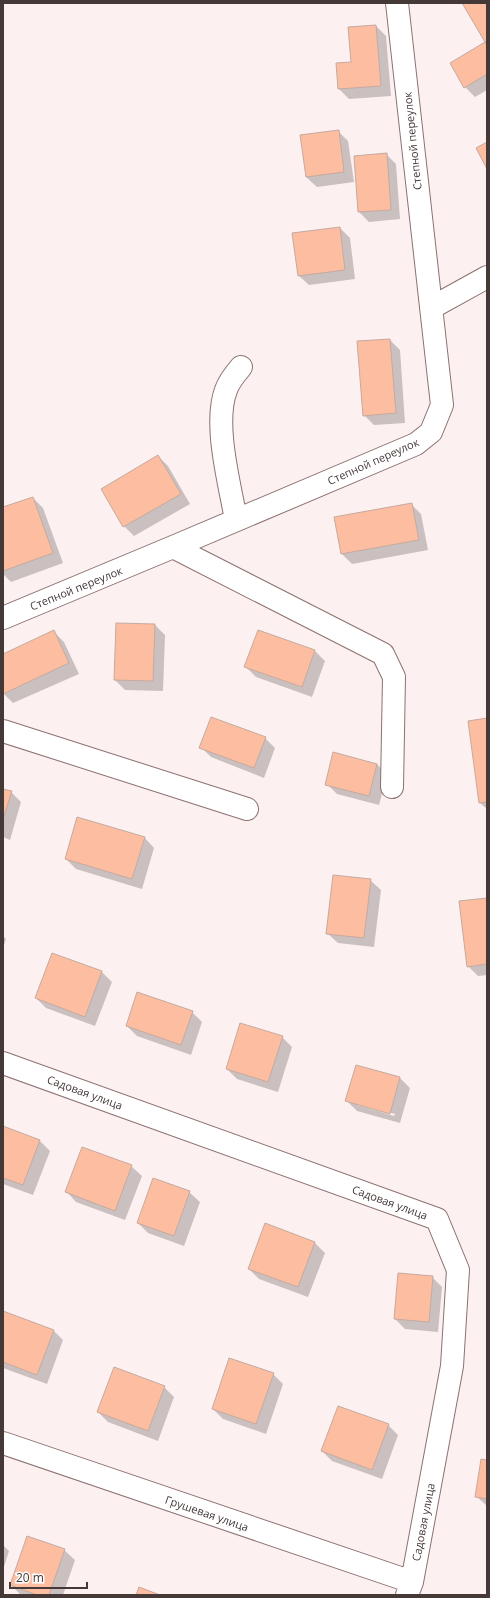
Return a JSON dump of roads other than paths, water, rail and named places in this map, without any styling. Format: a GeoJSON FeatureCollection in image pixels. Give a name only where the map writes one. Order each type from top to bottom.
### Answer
{"type":"FeatureCollection","features":[{"type":"Feature","properties":{"kind":"street","name":"Степной переулок"},"geometry":{"type":"LineString","coordinates":[[3,618],[173,548],[416,444],[430,432],[442,405],[397,3]]}},
{"type":"Feature","properties":{"kind":"street"},"geometry":{"type":"LineString","coordinates":[[431,308],[487,277]]}},
{"type":"Feature","properties":{"kind":"street"},"geometry":{"type":"LineString","coordinates":[[236,520],[225,461],[222,435],[222,410],[226,391],[233,376],[241,367]]}},
{"type":"Feature","properties":{"kind":"street"},"geometry":{"type":"LineString","coordinates":[[173,548],[383,654],[394,677],[392,787]]}},
{"type":"Feature","properties":{"kind":"street"},"geometry":{"type":"LineString","coordinates":[[3,731],[247,809]]}},
{"type":"Feature","properties":{"kind":"street","name":"Садовая улица"},"geometry":{"type":"LineString","coordinates":[[3,1063],[437,1219],[458,1270],[452,1366],[410,1589]]}},
{"type":"Feature","properties":{"kind":"street","name":"Грушевая улица"},"geometry":{"type":"LineString","coordinates":[[3,1443],[410,1589]]}}]}
